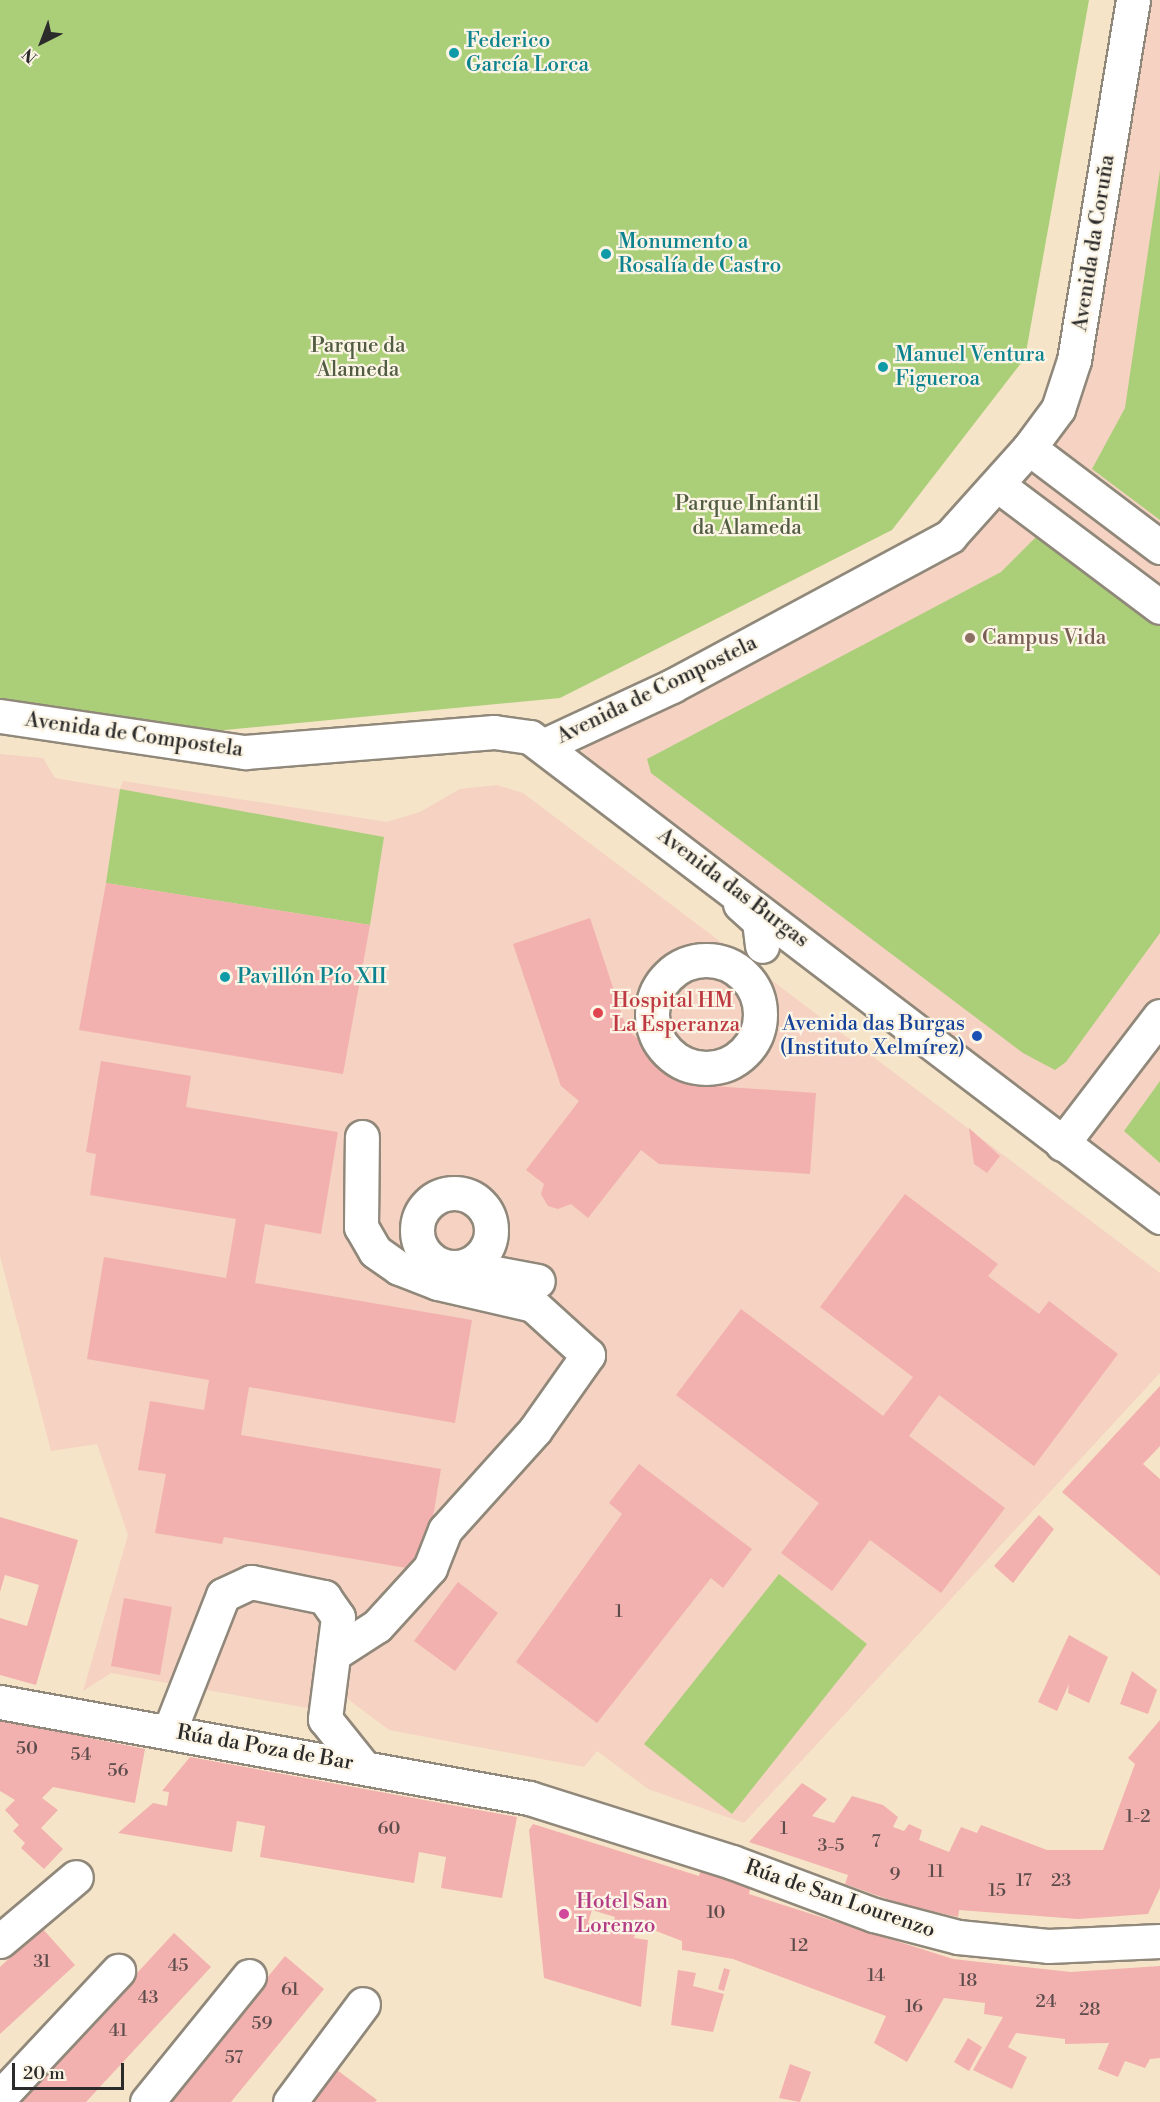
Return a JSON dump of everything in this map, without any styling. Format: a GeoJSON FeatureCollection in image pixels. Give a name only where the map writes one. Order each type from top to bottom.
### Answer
{"type":"FeatureCollection","features":[{"type":"Feature","properties":{"kind":"street","name":"Avenida da Coruña"},"geometry":{"type":"LineString","coordinates":[[1014,468],[1058,409],[1074,360],[1133,0]]}},
{"type":"Feature","properties":{"kind":"street"},"geometry":{"type":"LineString","coordinates":[[1014,468],[1160,548]]}},
{"type":"Feature","properties":{"kind":"street"},"geometry":{"type":"LineString","coordinates":[[1014,468],[1160,608]]}},
{"type":"Feature","properties":{"kind":"street","name":"Avenida de Compostela"},"geometry":{"type":"LineString","coordinates":[[0,716],[245,752],[494,732],[547,744],[672,686],[924,552],[970,519],[1014,468]]}},
{"type":"Feature","properties":{"kind":"street","name":"Avenida das Burgas"},"geometry":{"type":"LineString","coordinates":[[547,744],[772,935],[1160,1217]]}},
{"type":"Feature","properties":{"kind":"street"},"geometry":{"type":"LineString","coordinates":[[741,973],[772,935]]}},
{"type":"Feature","properties":{"kind":"street"},"geometry":{"type":"LineString","coordinates":[[1062,1144],[1160,1016]]}},
{"type":"Feature","properties":{"kind":"street"},"geometry":{"type":"LineString","coordinates":[[338,1652],[377,1626],[430,1568],[445,1530],[535,1430],[588,1355],[533,1305],[438,1283],[399,1268],[375,1251],[361,1227],[362,1137]]}},
{"type":"Feature","properties":{"kind":"street"},"geometry":{"type":"LineString","coordinates":[[462,1194],[483,1208],[491,1231],[507,1255],[538,1281],[463,1267],[439,1265],[421,1249],[416,1225],[424,1208],[438,1196],[462,1194]]}},
{"type":"Feature","properties":{"kind":"street"},"geometry":{"type":"LineString","coordinates":[[463,1267],[483,1254],[491,1231]]}},
{"type":"Feature","properties":{"kind":"street"},"geometry":{"type":"LineString","coordinates":[[169,1732],[223,1595],[236,1585],[250,1582],[324,1597],[338,1617],[338,1652],[325,1719],[361,1764]]}},
{"type":"Feature","properties":{"kind":"street","name":"Rúa da Poza de Bar"},"geometry":{"type":"LineString","coordinates":[[0,1702],[361,1764],[529,1798]]}},
{"type":"Feature","properties":{"kind":"street","name":"Rúa de San Lourenzo"},"geometry":{"type":"LineString","coordinates":[[529,1798],[936,1932],[1024,1945],[1160,1941]]}},
{"type":"Feature","properties":{"kind":"street"},"geometry":{"type":"LineString","coordinates":[[0,1941],[66,1885]]}},
{"type":"Feature","properties":{"kind":"street"},"geometry":{"type":"LineString","coordinates":[[0,2097],[118,1971]]}},
{"type":"Feature","properties":{"kind":"street"},"geometry":{"type":"LineString","coordinates":[[147,2102],[249,1976]]}},
{"type":"Feature","properties":{"kind":"street"},"geometry":{"type":"LineString","coordinates":[[290,2102],[363,2004]]}},
{"type":"Feature","properties":{"kind":"shaded area","name":"Campus Vida"},"geometry":{"type":"Polygon","coordinates":[[[1141,0],[1160,0],[1160,1195],[1076,1140],[581,751],[979,524],[1074,400],[1141,0]]]}},
{"type":"Feature","properties":{"kind":"shaded area"},"geometry":{"type":"Polygon","coordinates":[[[0,754],[43,758],[55,778],[120,789],[123,781],[387,822],[420,812],[460,789],[497,785],[523,793],[1160,1273],[1160,1373],[744,1823],[648,1789],[597,1751],[584,1767],[389,1730],[345,1697],[330,1712],[111,1673],[83,1691],[128,1535],[97,1444],[51,1451],[0,1256],[0,754]]]}},
{"type":"Feature","properties":{"kind":"green space","name":"Parque da Alameda"},"geometry":{"type":"Polygon","coordinates":[[[0,0],[1089,0],[1025,358],[892,530],[560,698],[215,731],[0,698],[0,0]]]}},
{"type":"Feature","properties":{"kind":"green space"},"geometry":{"type":"Polygon","coordinates":[[[1160,170],[1160,520],[1092,469],[1125,408],[1160,170]]]}},
{"type":"Feature","properties":{"kind":"green space","name":"Campus Vida"},"geometry":{"type":"Polygon","coordinates":[[[1040,533],[1160,625],[1160,933],[1066,1062],[1055,1070],[1023,1053],[651,773],[647,759],[1001,572],[1040,533]]]}},
{"type":"Feature","properties":{"kind":"green space"},"geometry":{"type":"Polygon","coordinates":[[[120,789],[384,837],[370,925],[106,883],[120,789]]]}},
{"type":"Feature","properties":{"kind":"green space"},"geometry":{"type":"Polygon","coordinates":[[[1160,1081],[1160,1163],[1124,1131],[1160,1081]]]}},
{"type":"Feature","properties":{"kind":"green space"},"geometry":{"type":"Polygon","coordinates":[[[779,1574],[867,1644],[732,1814],[644,1744],[779,1574]]]}},
{"type":"Feature","properties":{"kind":"building","name":"Pavillón Pío XII"},"geometry":{"type":"Polygon","coordinates":[[[106,883],[370,925],[343,1074],[79,1030],[106,883]]]}},
{"type":"Feature","properties":{"kind":"building"},"geometry":{"type":"Polygon","coordinates":[[[590,918],[627,1030],[644,1044],[697,1085],[816,1093],[810,1174],[659,1164],[641,1150],[588,1218],[571,1204],[558,1209],[548,1206],[541,1194],[544,1184],[526,1170],[579,1101],[561,1086],[513,944],[590,918]]]}},
{"type":"Feature","properties":{"kind":"building"},"geometry":{"type":"Polygon","coordinates":[[[101,1061],[191,1076],[186,1107],[338,1132],[321,1234],[265,1224],[255,1283],[472,1320],[455,1423],[249,1387],[241,1435],[441,1469],[424,1571],[224,1537],[222,1544],[155,1533],[166,1474],[138,1470],[150,1401],[204,1410],[209,1380],[87,1359],[104,1257],[226,1278],[236,1219],[90,1195],[96,1154],[86,1152],[101,1061]]]}},
{"type":"Feature","properties":{"kind":"building"},"geometry":{"type":"Polygon","coordinates":[[[969,1128],[1000,1156],[987,1173],[974,1164],[969,1128]]]}},
{"type":"Feature","properties":{"kind":"building"},"geometry":{"type":"Polygon","coordinates":[[[905,1194],[998,1264],[988,1276],[1001,1286],[1039,1314],[1049,1301],[1118,1354],[1034,1466],[939,1395],[909,1436],[1005,1508],[941,1593],[870,1540],[832,1591],[781,1553],[819,1503],[676,1395],[741,1309],[883,1416],[913,1377],[820,1307],[905,1194]]]}},
{"type":"Feature","properties":{"kind":"building"},"geometry":{"type":"Polygon","coordinates":[[[1160,1386],[1160,1446],[1143,1464],[1160,1479],[1160,1576],[1062,1492],[1160,1386]]]}},
{"type":"Feature","properties":{"kind":"building"},"geometry":{"type":"Polygon","coordinates":[[[639,1464],[752,1549],[723,1588],[711,1578],[597,1723],[516,1662],[622,1514],[609,1503],[639,1464]]]}},
{"type":"Feature","properties":{"kind":"building"},"geometry":{"type":"Polygon","coordinates":[[[1039,1515],[1054,1529],[1013,1583],[994,1566],[1039,1515]]]}},
{"type":"Feature","properties":{"kind":"building"},"geometry":{"type":"Polygon","coordinates":[[[0,1517],[78,1540],[36,1685],[0,1675],[0,1618],[27,1626],[39,1585],[5,1575],[0,1592],[0,1517]]]}},
{"type":"Feature","properties":{"kind":"building"},"geometry":{"type":"Polygon","coordinates":[[[458,1582],[498,1613],[455,1671],[414,1641],[458,1582]]]}},
{"type":"Feature","properties":{"kind":"building"},"geometry":{"type":"Polygon","coordinates":[[[124,1598],[172,1607],[160,1675],[111,1666],[124,1598]]]}},
{"type":"Feature","properties":{"kind":"building"},"geometry":{"type":"Polygon","coordinates":[[[1069,1635],[1108,1657],[1089,1703],[1068,1693],[1069,1684],[1057,1711],[1038,1702],[1069,1635]]]}},
{"type":"Feature","properties":{"kind":"building"},"geometry":{"type":"Polygon","coordinates":[[[1132,1671],[1157,1690],[1148,1714],[1120,1704],[1132,1671]]]}},
{"type":"Feature","properties":{"kind":"building"},"geometry":{"type":"Polygon","coordinates":[[[0,1720],[145,1749],[135,1803],[53,1787],[42,1798],[58,1810],[41,1828],[63,1849],[44,1869],[21,1848],[25,1843],[13,1831],[19,1825],[5,1810],[15,1800],[0,1791],[0,1720]]]}},
{"type":"Feature","properties":{"kind":"building"},"geometry":{"type":"Polygon","coordinates":[[[1160,1720],[1160,1888],[1148,1914],[1078,1919],[959,1910],[958,1917],[901,1904],[845,1884],[848,1875],[749,1842],[802,1783],[827,1799],[812,1816],[834,1823],[852,1796],[883,1805],[898,1817],[893,1827],[904,1831],[909,1824],[922,1830],[919,1840],[949,1852],[961,1827],[977,1833],[981,1825],[1047,1850],[1103,1850],[1135,1764],[1128,1758],[1160,1720]]]}},
{"type":"Feature","properties":{"kind":"building"},"geometry":{"type":"Polygon","coordinates":[[[190,1757],[517,1817],[502,1898],[441,1888],[446,1857],[419,1852],[414,1883],[260,1857],[265,1826],[237,1821],[232,1852],[118,1833],[153,1803],[167,1806],[169,1792],[162,1791],[190,1757]]]}},
{"type":"Feature","properties":{"kind":"building"},"geometry":{"type":"Polygon","coordinates":[[[533,1824],[699,1876],[701,1869],[751,1883],[749,1894],[953,1959],[1071,1972],[1160,1966],[1160,2058],[1150,2059],[1145,2068],[1125,2061],[1118,2077],[1098,2069],[1109,2043],[1065,2044],[1065,2039],[1016,2033],[1008,2047],[1027,2057],[1012,2089],[973,2070],[1003,2017],[984,2014],[985,2003],[944,1998],[907,2062],[874,2043],[886,2016],[733,1959],[682,1950],[682,1941],[638,1924],[634,1938],[648,1940],[641,2007],[544,1978],[529,1830],[533,1824]],[[592,1910],[588,1923],[611,1931],[615,1917],[592,1910]]]}},
{"type":"Feature","properties":{"kind":"building"},"geometry":{"type":"Polygon","coordinates":[[[42,1928],[75,1965],[0,2034],[0,1967],[42,1928]]]}},
{"type":"Feature","properties":{"kind":"building"},"geometry":{"type":"Polygon","coordinates":[[[174,1933],[211,1967],[86,2102],[18,2102],[174,1933]]]}},
{"type":"Feature","properties":{"kind":"building"},"geometry":{"type":"Polygon","coordinates":[[[285,1956],[324,1989],[231,2102],[165,2102],[285,1956]]]}},
{"type":"Feature","properties":{"kind":"building"},"geometry":{"type":"Polygon","coordinates":[[[724,1968],[730,1970],[724,1991],[718,1989],[724,1968]]]}},
{"type":"Feature","properties":{"kind":"building"},"geometry":{"type":"Polygon","coordinates":[[[678,1970],[696,1973],[693,1986],[724,1994],[713,2032],[671,2025],[678,1970]]]}},
{"type":"Feature","properties":{"kind":"building"},"geometry":{"type":"Polygon","coordinates":[[[968,2038],[982,2047],[969,2071],[954,2062],[968,2038]]]}},
{"type":"Feature","properties":{"kind":"building"},"geometry":{"type":"Polygon","coordinates":[[[790,2064],[811,2072],[800,2102],[779,2098],[790,2064]]]}},
{"type":"Feature","properties":{"kind":"building"},"geometry":{"type":"Polygon","coordinates":[[[337,2070],[377,2100],[375,2102],[312,2102],[337,2070]]]}},
{"type":"Feature","properties":{"kind":"place","name":"Federico García Lorca"},"geometry":{"type":"Point","coordinates":[454,53]}},
{"type":"Feature","properties":{"kind":"place","name":"Monumento a Rosalía de Castro"},"geometry":{"type":"Point","coordinates":[606,254]}},
{"type":"Feature","properties":{"kind":"place","name":"Manuel Ventura Figueroa"},"geometry":{"type":"Point","coordinates":[883,367]}},
{"type":"Feature","properties":{"kind":"place","name":"Campus Vida"},"geometry":{"type":"Point","coordinates":[970,638]}},
{"type":"Feature","properties":{"kind":"place","name":"Pavillón Pío XII"},"geometry":{"type":"Point","coordinates":[225,977]}},
{"type":"Feature","properties":{"kind":"place","name":"Hospital HM La Esperanza"},"geometry":{"type":"Point","coordinates":[598,1013]}},
{"type":"Feature","properties":{"kind":"place","name":"Avenida das Burgas (Instituto Xelmírez)"},"geometry":{"type":"Point","coordinates":[977,1036]}},
{"type":"Feature","properties":{"kind":"place","name":"Hotel San Lorenzo"},"geometry":{"type":"Point","coordinates":[564,1914]}},
{"type":"Feature","properties":{"kind":"park label","name":"Parque Infantil da Alameda"},"geometry":{"type":"Point","coordinates":[747,516]}}]}
